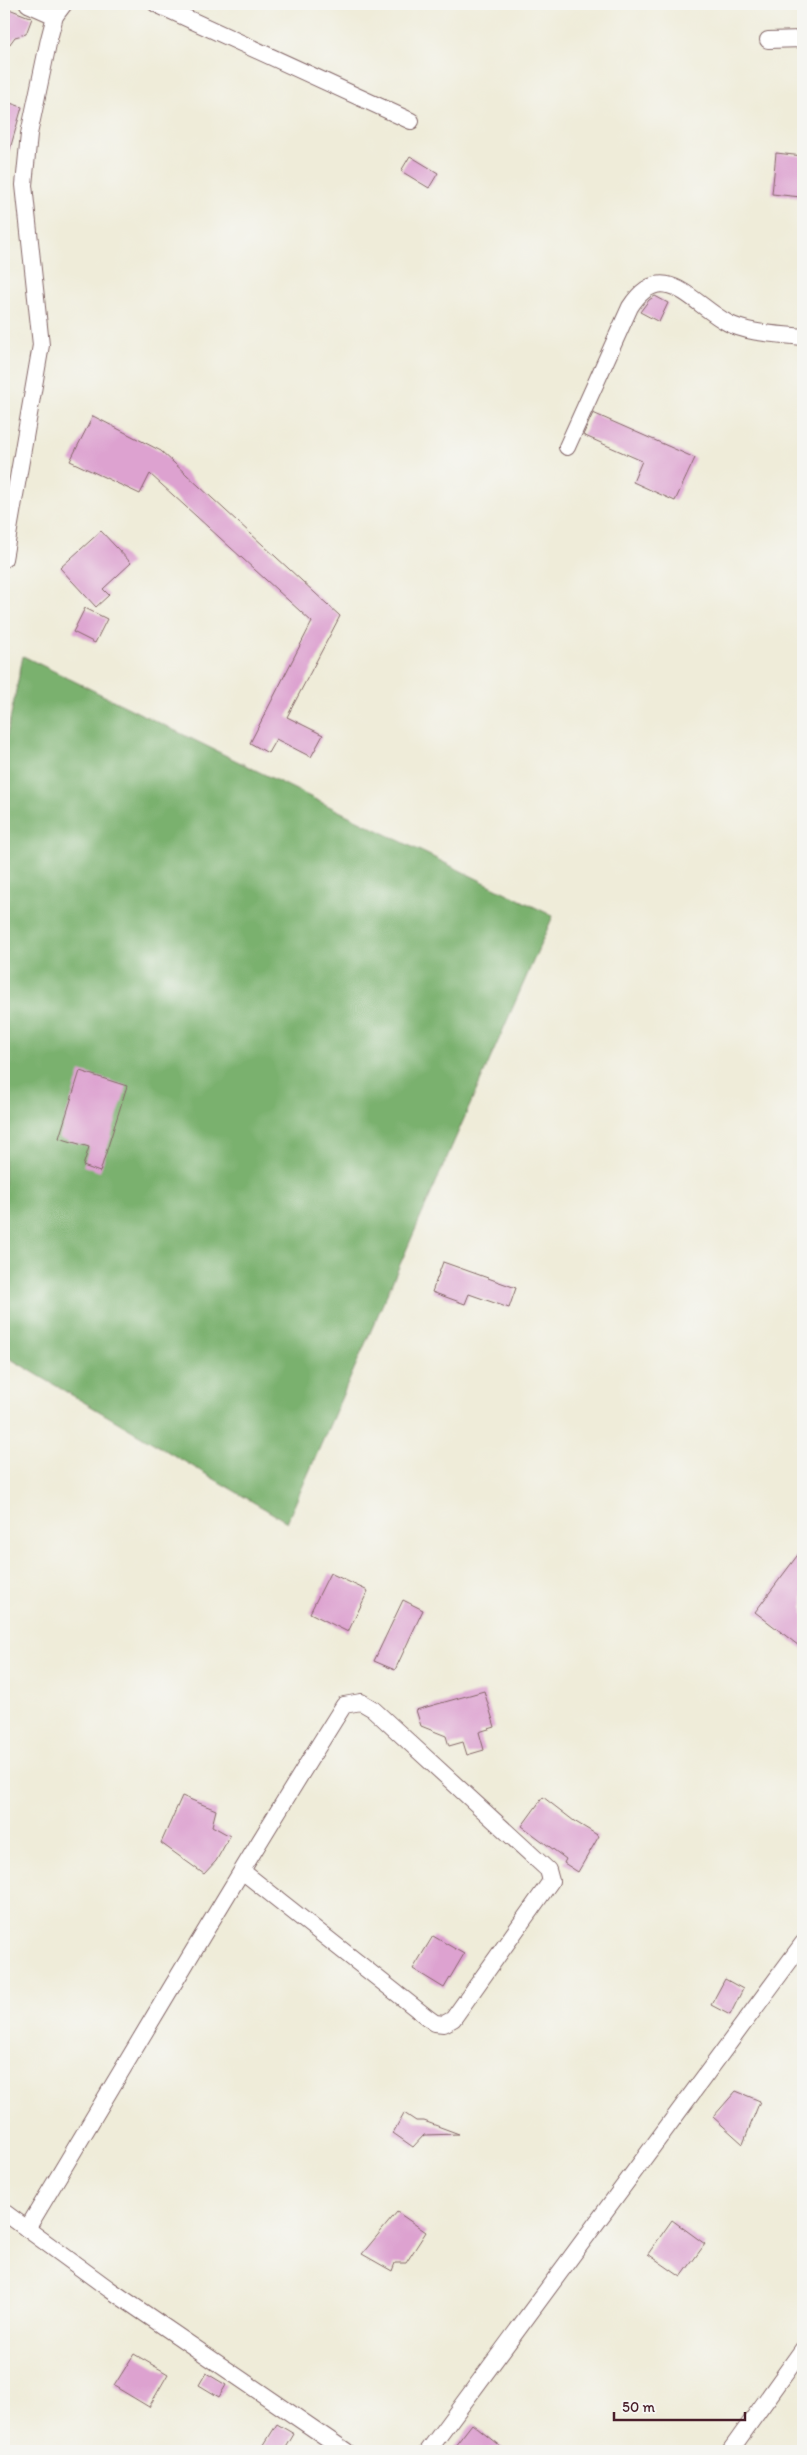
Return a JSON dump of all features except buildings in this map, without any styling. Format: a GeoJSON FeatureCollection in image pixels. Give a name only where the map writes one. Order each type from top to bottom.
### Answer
{"type":"FeatureCollection","features":[{"type":"Feature","properties":{"kind":"street"},"geometry":{"type":"LineString","coordinates":[[4,559],[40,345],[24,185],[29,134],[60,10],[28,4]]}},
{"type":"Feature","properties":{"kind":"street"},"geometry":{"type":"LineString","coordinates":[[156,4],[411,121]]}},
{"type":"Feature","properties":{"kind":"street"},"geometry":{"type":"LineString","coordinates":[[768,40],[803,39]]}},
{"type":"Feature","properties":{"kind":"street"},"geometry":{"type":"LineString","coordinates":[[567,447],[630,307],[639,294],[652,284],[665,284],[690,296],[728,324],[741,328],[803,337]]}},
{"type":"Feature","properties":{"kind":"street"},"geometry":{"type":"LineString","coordinates":[[27,2229],[242,1871],[344,1705],[361,1702],[373,1708],[548,1870],[551,1881],[453,2018],[444,2024],[435,2023],[428,2018],[242,1871]]}},
{"type":"Feature","properties":{"kind":"street"},"geometry":{"type":"LineString","coordinates":[[428,2451],[803,1943]]}},
{"type":"Feature","properties":{"kind":"street"},"geometry":{"type":"LineString","coordinates":[[4,2212],[109,2289],[346,2451]]}},
{"type":"Feature","properties":{"kind":"street"},"geometry":{"type":"LineString","coordinates":[[730,2451],[803,2349]]}},
{"type":"Feature","properties":{"kind":"green space"},"geometry":{"type":"Polygon","coordinates":[[[23,656],[553,916],[287,1522],[4,1355],[4,749],[23,656]]]}}]}
